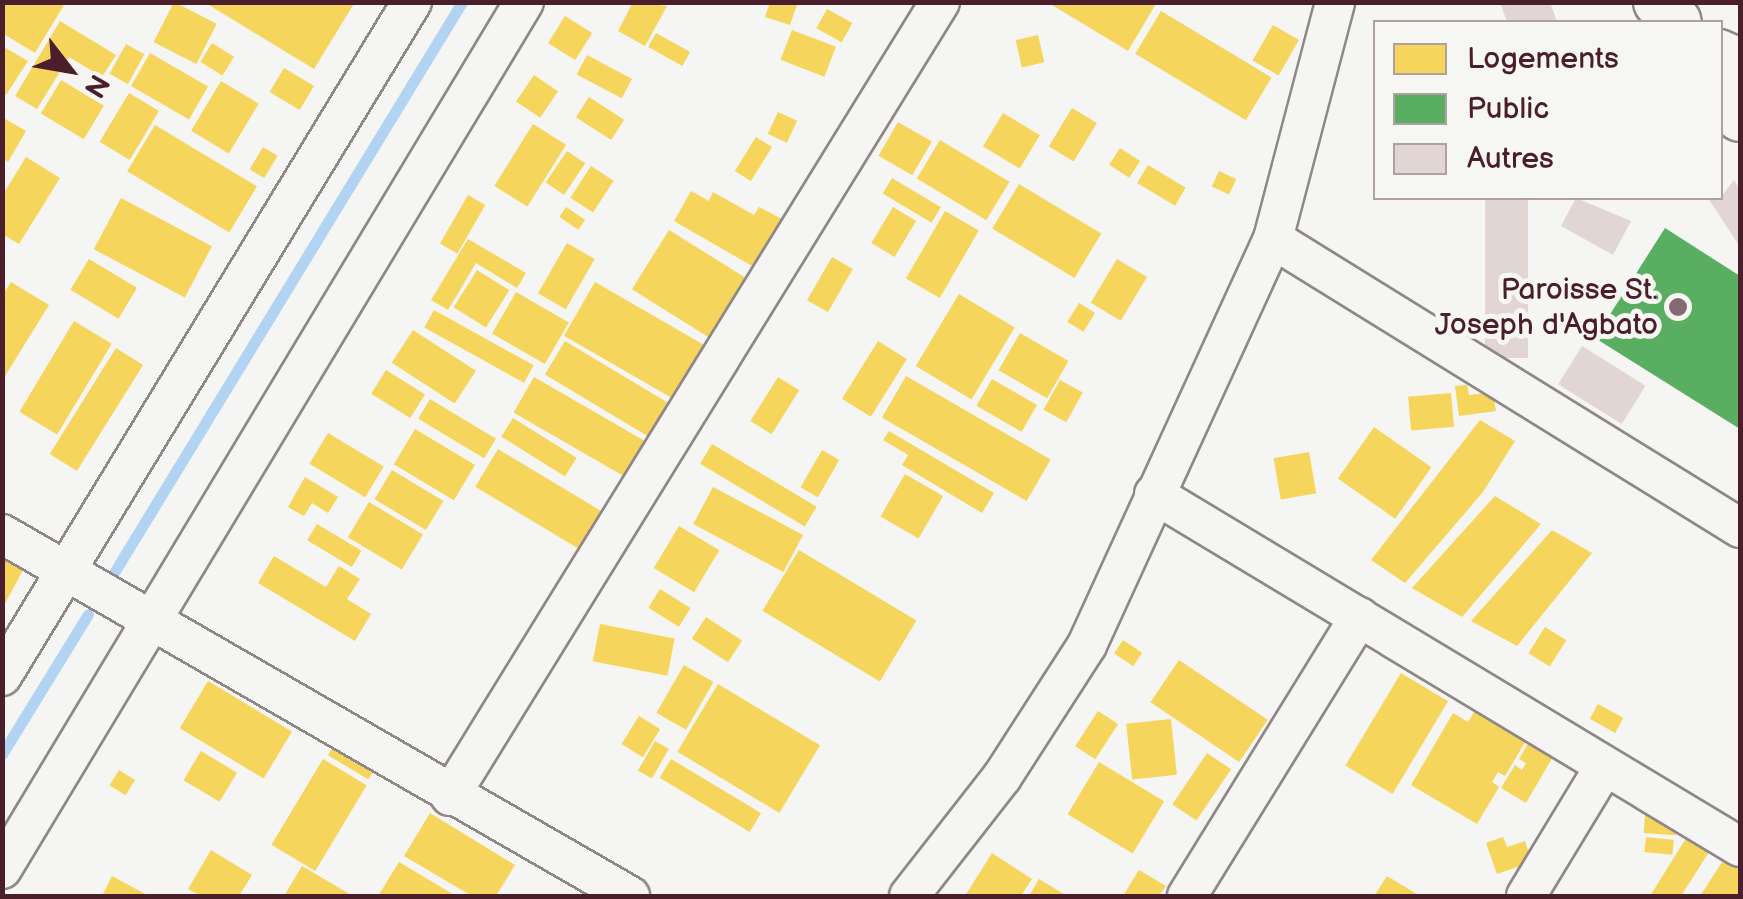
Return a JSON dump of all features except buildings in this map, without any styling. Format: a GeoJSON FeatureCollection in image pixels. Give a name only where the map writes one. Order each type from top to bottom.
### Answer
{"type":"FeatureCollection","features":[{"type":"Feature","properties":{"kind":"main road"},"geometry":{"type":"LineString","coordinates":[[1723,90],[1740,116]]}},
{"type":"Feature","properties":{"kind":"street"},"geometry":{"type":"LineString","coordinates":[[2,676],[412,2]]}},
{"type":"Feature","properties":{"kind":"street"},"geometry":{"type":"LineString","coordinates":[[2,869],[524,2]]}},
{"type":"Feature","properties":{"kind":"street"},"geometry":{"type":"LineString","coordinates":[[450,796],[940,2]]}},
{"type":"Feature","properties":{"kind":"street"},"geometry":{"type":"LineString","coordinates":[[909,896],[1056,700],[1273,239],[1335,2]]}},
{"type":"Feature","properties":{"kind":"street"},"geometry":{"type":"LineString","coordinates":[[1273,239],[1740,528]]}},
{"type":"Feature","properties":{"kind":"street"},"geometry":{"type":"LineString","coordinates":[[1154,494],[1740,847]]}},
{"type":"Feature","properties":{"kind":"street"},"geometry":{"type":"LineString","coordinates":[[2,534],[450,796],[630,896]]}},
{"type":"Feature","properties":{"kind":"street"},"geometry":{"type":"LineString","coordinates":[[1187,896],[1358,617]]}},
{"type":"Feature","properties":{"kind":"street"},"geometry":{"type":"LineString","coordinates":[[1526,896],[1604,767]]}},
{"type":"Feature","properties":{"kind":"waterway"},"geometry":{"type":"LineString","coordinates":[[115,571],[462,2]]}},
{"type":"Feature","properties":{"kind":"waterway"},"geometry":{"type":"LineString","coordinates":[[2,754],[88,614]]}},
{"type":"Feature","properties":{"kind":"place","name":"Paroisse St. Joseph d'Agbato"},"geometry":{"type":"Point","coordinates":[1678,307]}}]}
